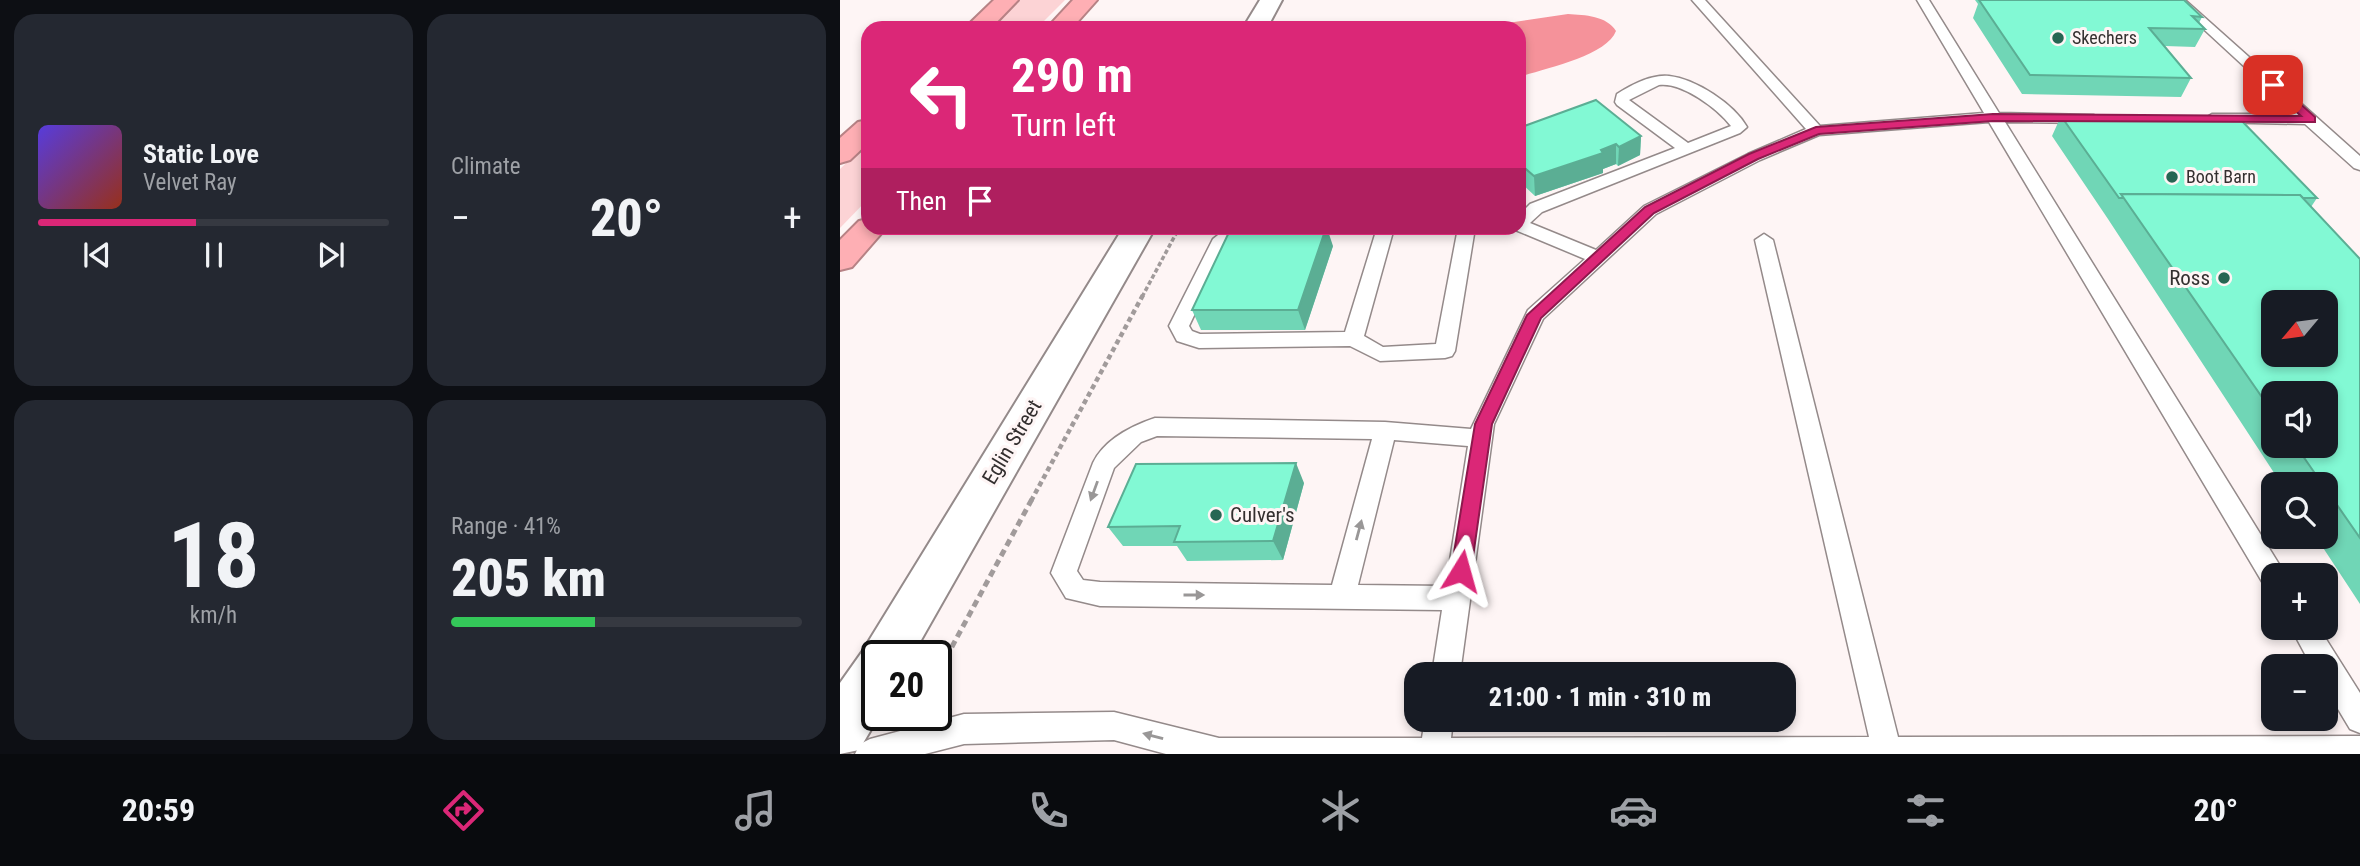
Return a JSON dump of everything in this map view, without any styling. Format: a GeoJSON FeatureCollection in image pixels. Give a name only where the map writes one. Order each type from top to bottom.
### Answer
{"type":"FeatureCollection","features":[{"type":"Feature","properties":{"kind":"highway"},"geometry":{"type":"LineString","coordinates":[[984,21],[1007,0]]}},
{"type":"Feature","properties":{"kind":"highway"},"geometry":{"type":"LineString","coordinates":[[1066,21],[1086,0]]}},
{"type":"Feature","properties":{"kind":"highway"},"geometry":{"type":"LineString","coordinates":[[840,153],[861,134]]}},
{"type":"Feature","properties":{"kind":"highway"},"geometry":{"type":"LineString","coordinates":[[840,259],[863,235]]}},
{"type":"Feature","properties":{"kind":"street"},"geometry":{"type":"LineString","coordinates":[[1259,21],[1271,0]]}},
{"type":"Feature","properties":{"kind":"street","name":"Eglin Street"},"geometry":{"type":"LineString","coordinates":[[894,640],[1135,235]]}},
{"type":"Feature","properties":{"kind":"street"},"geometry":{"type":"LineString","coordinates":[[840,731],[861,696]]}},
{"type":"Feature","properties":{"kind":"lane"},"geometry":{"type":"LineString","coordinates":[[1698,0],[1816,131]]}},
{"type":"Feature","properties":{"kind":"lane"},"geometry":{"type":"LineString","coordinates":[[1923,0],[2264,563]]}},
{"type":"Feature","properties":{"kind":"lane"},"geometry":{"type":"LineString","coordinates":[[2178,0],[2360,165]]}},
{"type":"Feature","properties":{"kind":"lane"},"geometry":{"type":"LineString","coordinates":[[1526,217],[1536,208],[1735,130],[1739,127],[1739,122],[1680,82],[1672,80],[1655,83],[1622,97],[1622,102],[1686,149]]}},
{"type":"Feature","properties":{"kind":"lane"},"geometry":{"type":"LineString","coordinates":[[1448,662],[1483,424],[1535,315],[1650,210],[1754,157],[1816,131],[1993,117],[2106,118]]}},
{"type":"Feature","properties":{"kind":"lane"},"geometry":{"type":"LineString","coordinates":[[2188,118],[2311,119]]}},
{"type":"Feature","properties":{"kind":"lane"},"geometry":{"type":"LineString","coordinates":[[1526,227],[1597,257]]}},
{"type":"Feature","properties":{"kind":"lane"},"geometry":{"type":"LineString","coordinates":[[1228,235],[1222,239],[1179,326],[1184,336],[1199,341],[1353,339],[1380,354],[1445,351],[1466,235]]}},
{"type":"Feature","properties":{"kind":"lane"},"geometry":{"type":"LineString","coordinates":[[1353,339],[1384,235]]}},
{"type":"Feature","properties":{"kind":"lane"},"geometry":{"type":"LineString","coordinates":[[1764,240],[1887,752]]}},
{"type":"Feature","properties":{"kind":"lane"},"geometry":{"type":"LineString","coordinates":[[1457,598],[1100,594],[1075,590],[1064,573],[1104,463],[1133,436],[1155,427],[1385,431],[1480,438]]}},
{"type":"Feature","properties":{"kind":"lane"},"geometry":{"type":"LineString","coordinates":[[1342,596],[1385,431]]}},
{"type":"Feature","properties":{"kind":"lane"},"geometry":{"type":"LineString","coordinates":[[2311,640],[2360,719]]}},
{"type":"Feature","properties":{"kind":"lane"},"geometry":{"type":"LineString","coordinates":[[870,754],[964,729],[1114,726],[1217,753],[2360,751]]}},
{"type":"Feature","properties":{"kind":"lane"},"geometry":{"type":"LineString","coordinates":[[1434,754],[1437,732]]}},
{"type":"Feature","properties":{"kind":"path"},"geometry":{"type":"LineString","coordinates":[[952,647],[1175,235]]}},
{"type":"Feature","properties":{"kind":"shaded area"},"geometry":{"type":"Polygon","coordinates":[[[1020,0],[1065,0],[1044,21],[998,21],[1020,0]]]}},
{"type":"Feature","properties":{"kind":"shaded area"},"geometry":{"type":"Polygon","coordinates":[[[1568,14],[1588,16],[1607,22],[1616,31],[1610,40],[1588,54],[1526,75],[1526,21],[1521,21],[1568,14]]]}},
{"type":"Feature","properties":{"kind":"shaded area"},"geometry":{"type":"Polygon","coordinates":[[[861,149],[861,206],[840,228],[840,169],[861,149]]]}},
{"type":"Feature","properties":{"kind":"building"},"geometry":{"type":"Polygon","coordinates":[[[1979,0],[2184,0],[2202,17],[2192,16],[2205,29],[2149,28],[2191,78],[2030,75],[1979,0]]]}},
{"type":"Feature","properties":{"kind":"building"},"geometry":{"type":"Polygon","coordinates":[[[1596,100],[1641,136],[1619,147],[1616,144],[1601,150],[1603,153],[1534,176],[1526,169],[1526,125],[1596,100]]]}},
{"type":"Feature","properties":{"kind":"building","name":"Boot Barn"},"geometry":{"type":"Polygon","coordinates":[[[2061,116],[2237,116],[2317,198],[2303,198],[2300,195],[2121,194],[2124,198],[2119,198],[2061,116]]]}},
{"type":"Feature","properties":{"kind":"building"},"geometry":{"type":"Polygon","coordinates":[[[2121,194],[2300,195],[2360,259],[2360,538],[2338,506],[2338,472],[2314,472],[2304,458],[2338,458],[2338,381],[2261,381],[2261,396],[2121,194]]]}},
{"type":"Feature","properties":{"kind":"building"},"geometry":{"type":"Polygon","coordinates":[[[1228,235],[1324,235],[1298,310],[1192,310],[1228,235]]]}},
{"type":"Feature","properties":{"kind":"building","name":"Culver's"},"geometry":{"type":"Polygon","coordinates":[[[1296,463],[1273,541],[1174,542],[1180,526],[1108,527],[1136,464],[1296,463]]]}},
{"type":"Feature","properties":{"kind":"place","name":"Skechers"},"geometry":{"type":"Point","coordinates":[2058,38]}},
{"type":"Feature","properties":{"kind":"place","name":"Boot Barn"},"geometry":{"type":"Point","coordinates":[2172,177]}},
{"type":"Feature","properties":{"kind":"place","name":"Ross"},"geometry":{"type":"Point","coordinates":[2224,278]}},
{"type":"Feature","properties":{"kind":"place","name":"Culver's"},"geometry":{"type":"Point","coordinates":[1216,515]}},
{"type":"Feature","properties":{"kind":"route"},"geometry":{"type":"LineString","coordinates":[[1461,571],[1483,424],[1535,315],[1650,210],[1754,157],[1816,131],[1993,117],[2311,119],[2273,85]]}}]}
